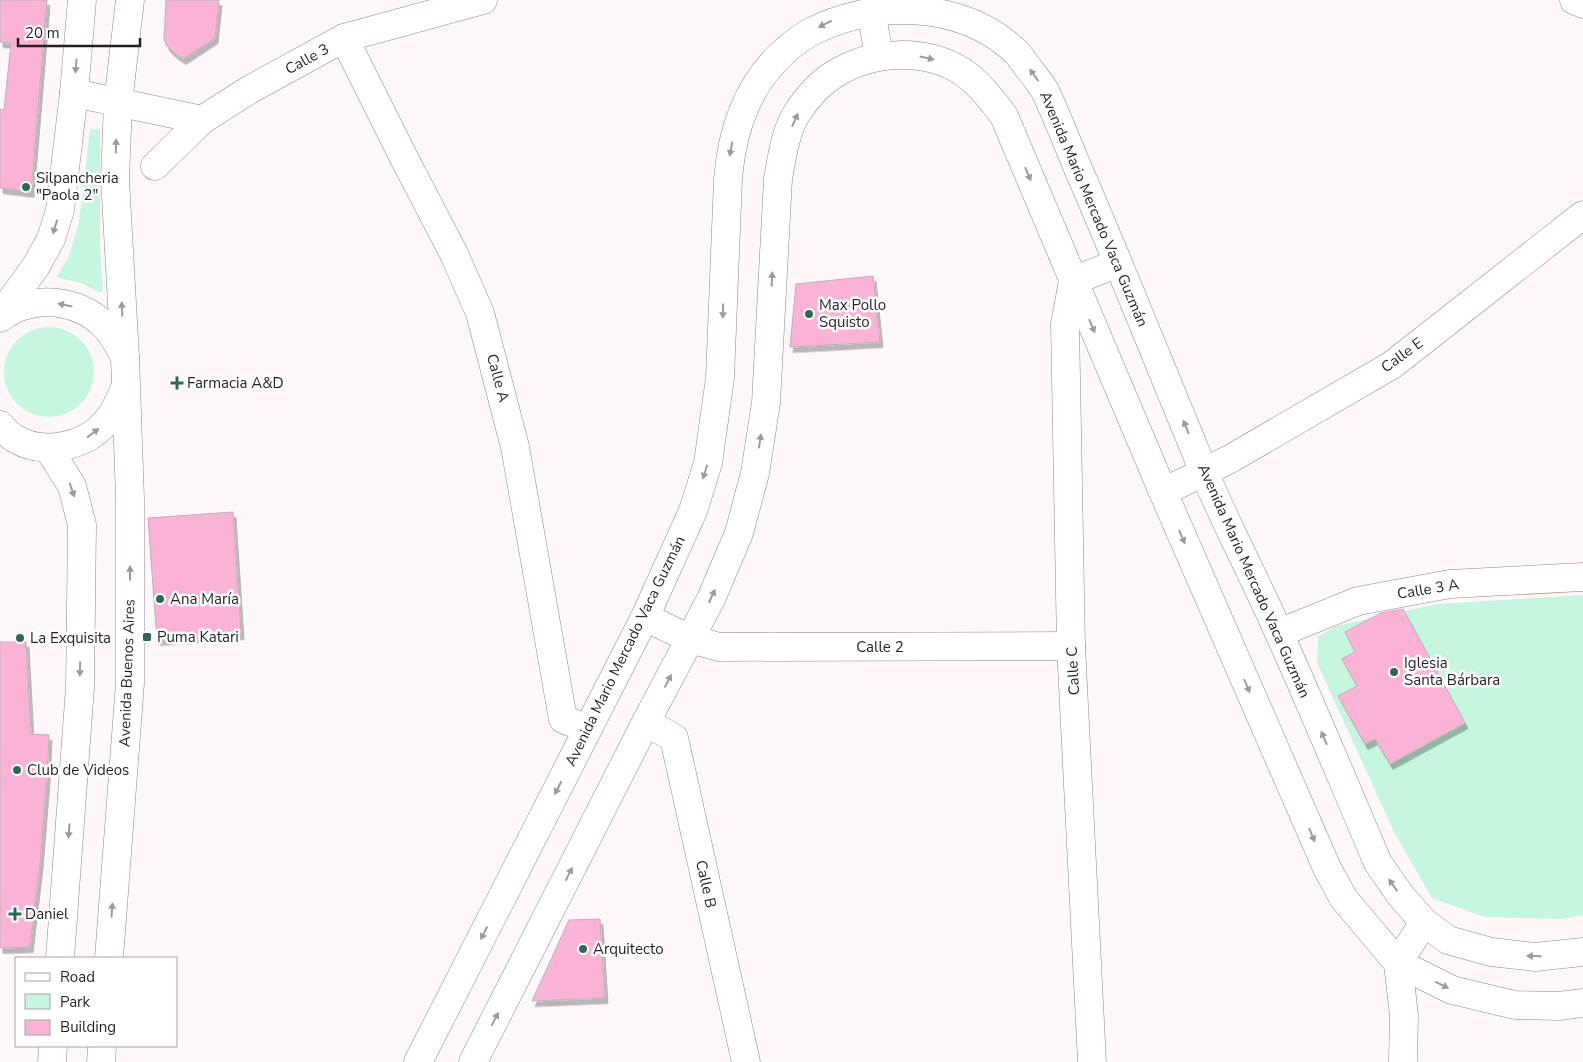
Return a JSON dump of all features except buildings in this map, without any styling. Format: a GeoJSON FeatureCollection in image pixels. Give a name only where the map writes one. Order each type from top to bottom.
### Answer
{"type":"FeatureCollection","features":[{"type":"Feature","properties":{"kind":"main road"},"geometry":{"type":"LineString","coordinates":[[0,317],[36,266],[51,240],[60,210],[74,93],[82,0]]}},
{"type":"Feature","properties":{"kind":"main road"},"geometry":{"type":"LineString","coordinates":[[125,357],[115,179],[118,103],[130,0]]}},
{"type":"Feature","properties":{"kind":"main road","name":"Calle 3"},"geometry":{"type":"LineString","coordinates":[[155,166],[202,120],[249,90],[344,38],[483,0]]}},
{"type":"Feature","properties":{"kind":"main road"},"geometry":{"type":"LineString","coordinates":[[1574,0],[1583,4]]}},
{"type":"Feature","properties":{"kind":"main road"},"geometry":{"type":"LineString","coordinates":[[871,5],[879,56]]}},
{"type":"Feature","properties":{"kind":"main road","name":"Avenida Mario Mercado Vaca Guzmán"},"geometry":{"type":"LineString","coordinates":[[418,1062],[646,617],[693,511],[708,463],[720,378],[728,169],[730,149],[739,119],[748,98],[767,70],[785,51],[808,33],[835,19],[871,5],[935,10],[960,17],[984,28],[1015,50],[1044,89],[1204,472],[1279,633],[1378,863],[1401,896],[1424,922],[1448,940],[1491,952],[1536,957],[1583,952]]}},
{"type":"Feature","properties":{"kind":"main road","name":"Calle A"},"geometry":{"type":"LineString","coordinates":[[344,38],[454,254],[480,313],[515,447],[563,719],[588,729]]}},
{"type":"Feature","properties":{"kind":"main road"},"geometry":{"type":"LineString","coordinates":[[473,1062],[646,722],[711,599],[739,533],[755,473],[766,403],[778,178],[785,142],[796,114],[815,90],[832,75],[850,66],[879,56],[900,54],[940,61],[963,72],[983,88],[1004,116],[1163,492],[1326,868],[1344,899],[1398,963],[1452,990],[1515,1005],[1559,1006],[1583,1003]]}},
{"type":"Feature","properties":{"kind":"main road"},"geometry":{"type":"LineString","coordinates":[[74,93],[202,120]]}},
{"type":"Feature","properties":{"kind":"main road","name":"Calle E"},"geometry":{"type":"LineString","coordinates":[[1163,492],[1230,459],[1392,365],[1583,214]]}},
{"type":"Feature","properties":{"kind":"main road"},"geometry":{"type":"LineString","coordinates":[[1073,281],[1118,263]]}},
{"type":"Feature","properties":{"kind":"main road","name":"Calle C"},"geometry":{"type":"LineString","coordinates":[[1073,281],[1065,324],[1071,646],[1092,1062]]}},
{"type":"Feature","properties":{"kind":"main road"},"geometry":{"type":"LineString","coordinates":[[0,317],[16,308],[40,303],[63,303],[85,310],[103,324],[114,337],[125,357]]}},
{"type":"Feature","properties":{"kind":"main road","name":"Avenida Buenos Aires"},"geometry":{"type":"LineString","coordinates":[[108,957],[130,683],[130,500],[125,357]]}},
{"type":"Feature","properties":{"kind":"main road"},"geometry":{"type":"LineString","coordinates":[[4,433],[30,445],[48,448],[82,441],[95,432],[116,410],[125,388]]}},
{"type":"Feature","properties":{"kind":"main road"},"geometry":{"type":"LineString","coordinates":[[48,448],[72,486],[82,525],[80,687],[60,957]]}},
{"type":"Feature","properties":{"kind":"main road","name":"Calle 3 A"},"geometry":{"type":"LineString","coordinates":[[1279,633],[1358,601],[1450,584],[1583,577]]}},
{"type":"Feature","properties":{"kind":"main road","name":"Calle 2"},"geometry":{"type":"LineString","coordinates":[[646,617],[690,639],[719,647],[1071,646]]}},
{"type":"Feature","properties":{"kind":"main road","name":"Calle B"},"geometry":{"type":"LineString","coordinates":[[646,722],[674,738],[746,1062]]}},
{"type":"Feature","properties":{"kind":"main road"},"geometry":{"type":"LineString","coordinates":[[1402,1062],[1404,1016],[1398,963],[1424,922]]}},
{"type":"Feature","properties":{"kind":"main road"},"geometry":{"type":"LineString","coordinates":[[52,1062],[53,1047]]}},
{"type":"Feature","properties":{"kind":"main road"},"geometry":{"type":"LineString","coordinates":[[101,1062],[102,1047]]}},
{"type":"Feature","properties":{"kind":"green space"},"geometry":{"type":"Polygon","coordinates":[[[90,129],[100,129],[100,245],[103,291],[99,292],[81,283],[57,276],[69,256],[79,223],[90,129]]]}},
{"type":"Feature","properties":{"kind":"green space"},"geometry":{"type":"Polygon","coordinates":[[[49,327],[66,331],[81,340],[90,355],[94,372],[90,389],[81,404],[66,413],[49,417],[32,413],[17,404],[8,389],[4,372],[8,355],[17,340],[32,331],[49,327]]]}},
{"type":"Feature","properties":{"kind":"green space"},"geometry":{"type":"Polygon","coordinates":[[[1583,595],[1583,915],[1562,919],[1484,917],[1432,898],[1395,834],[1317,663],[1318,637],[1336,626],[1438,604],[1583,595]]]}},
{"type":"Feature","properties":{"kind":"place","name":"Silpancheria \"Paola 2\""},"geometry":{"type":"Point","coordinates":[26,187]}},
{"type":"Feature","properties":{"kind":"place","name":"Max Pollo Squisto"},"geometry":{"type":"Point","coordinates":[809,314]}},
{"type":"Feature","properties":{"kind":"place","name":"Farmacia A&D"},"geometry":{"type":"Point","coordinates":[177,383]}},
{"type":"Feature","properties":{"kind":"place","name":"Ana María"},"geometry":{"type":"Point","coordinates":[160,599]}},
{"type":"Feature","properties":{"kind":"place","name":"Puma Katari"},"geometry":{"type":"Point","coordinates":[147,637]}},
{"type":"Feature","properties":{"kind":"place","name":"La Exquisita"},"geometry":{"type":"Point","coordinates":[20,638]}},
{"type":"Feature","properties":{"kind":"place","name":"Iglesia Santa Bárbara"},"geometry":{"type":"Point","coordinates":[1394,672]}},
{"type":"Feature","properties":{"kind":"place","name":"Club de Videos"},"geometry":{"type":"Point","coordinates":[17,770]}},
{"type":"Feature","properties":{"kind":"place","name":"Daniel"},"geometry":{"type":"Point","coordinates":[15,914]}},
{"type":"Feature","properties":{"kind":"place","name":"Arquitecto"},"geometry":{"type":"Point","coordinates":[583,949]}}]}
